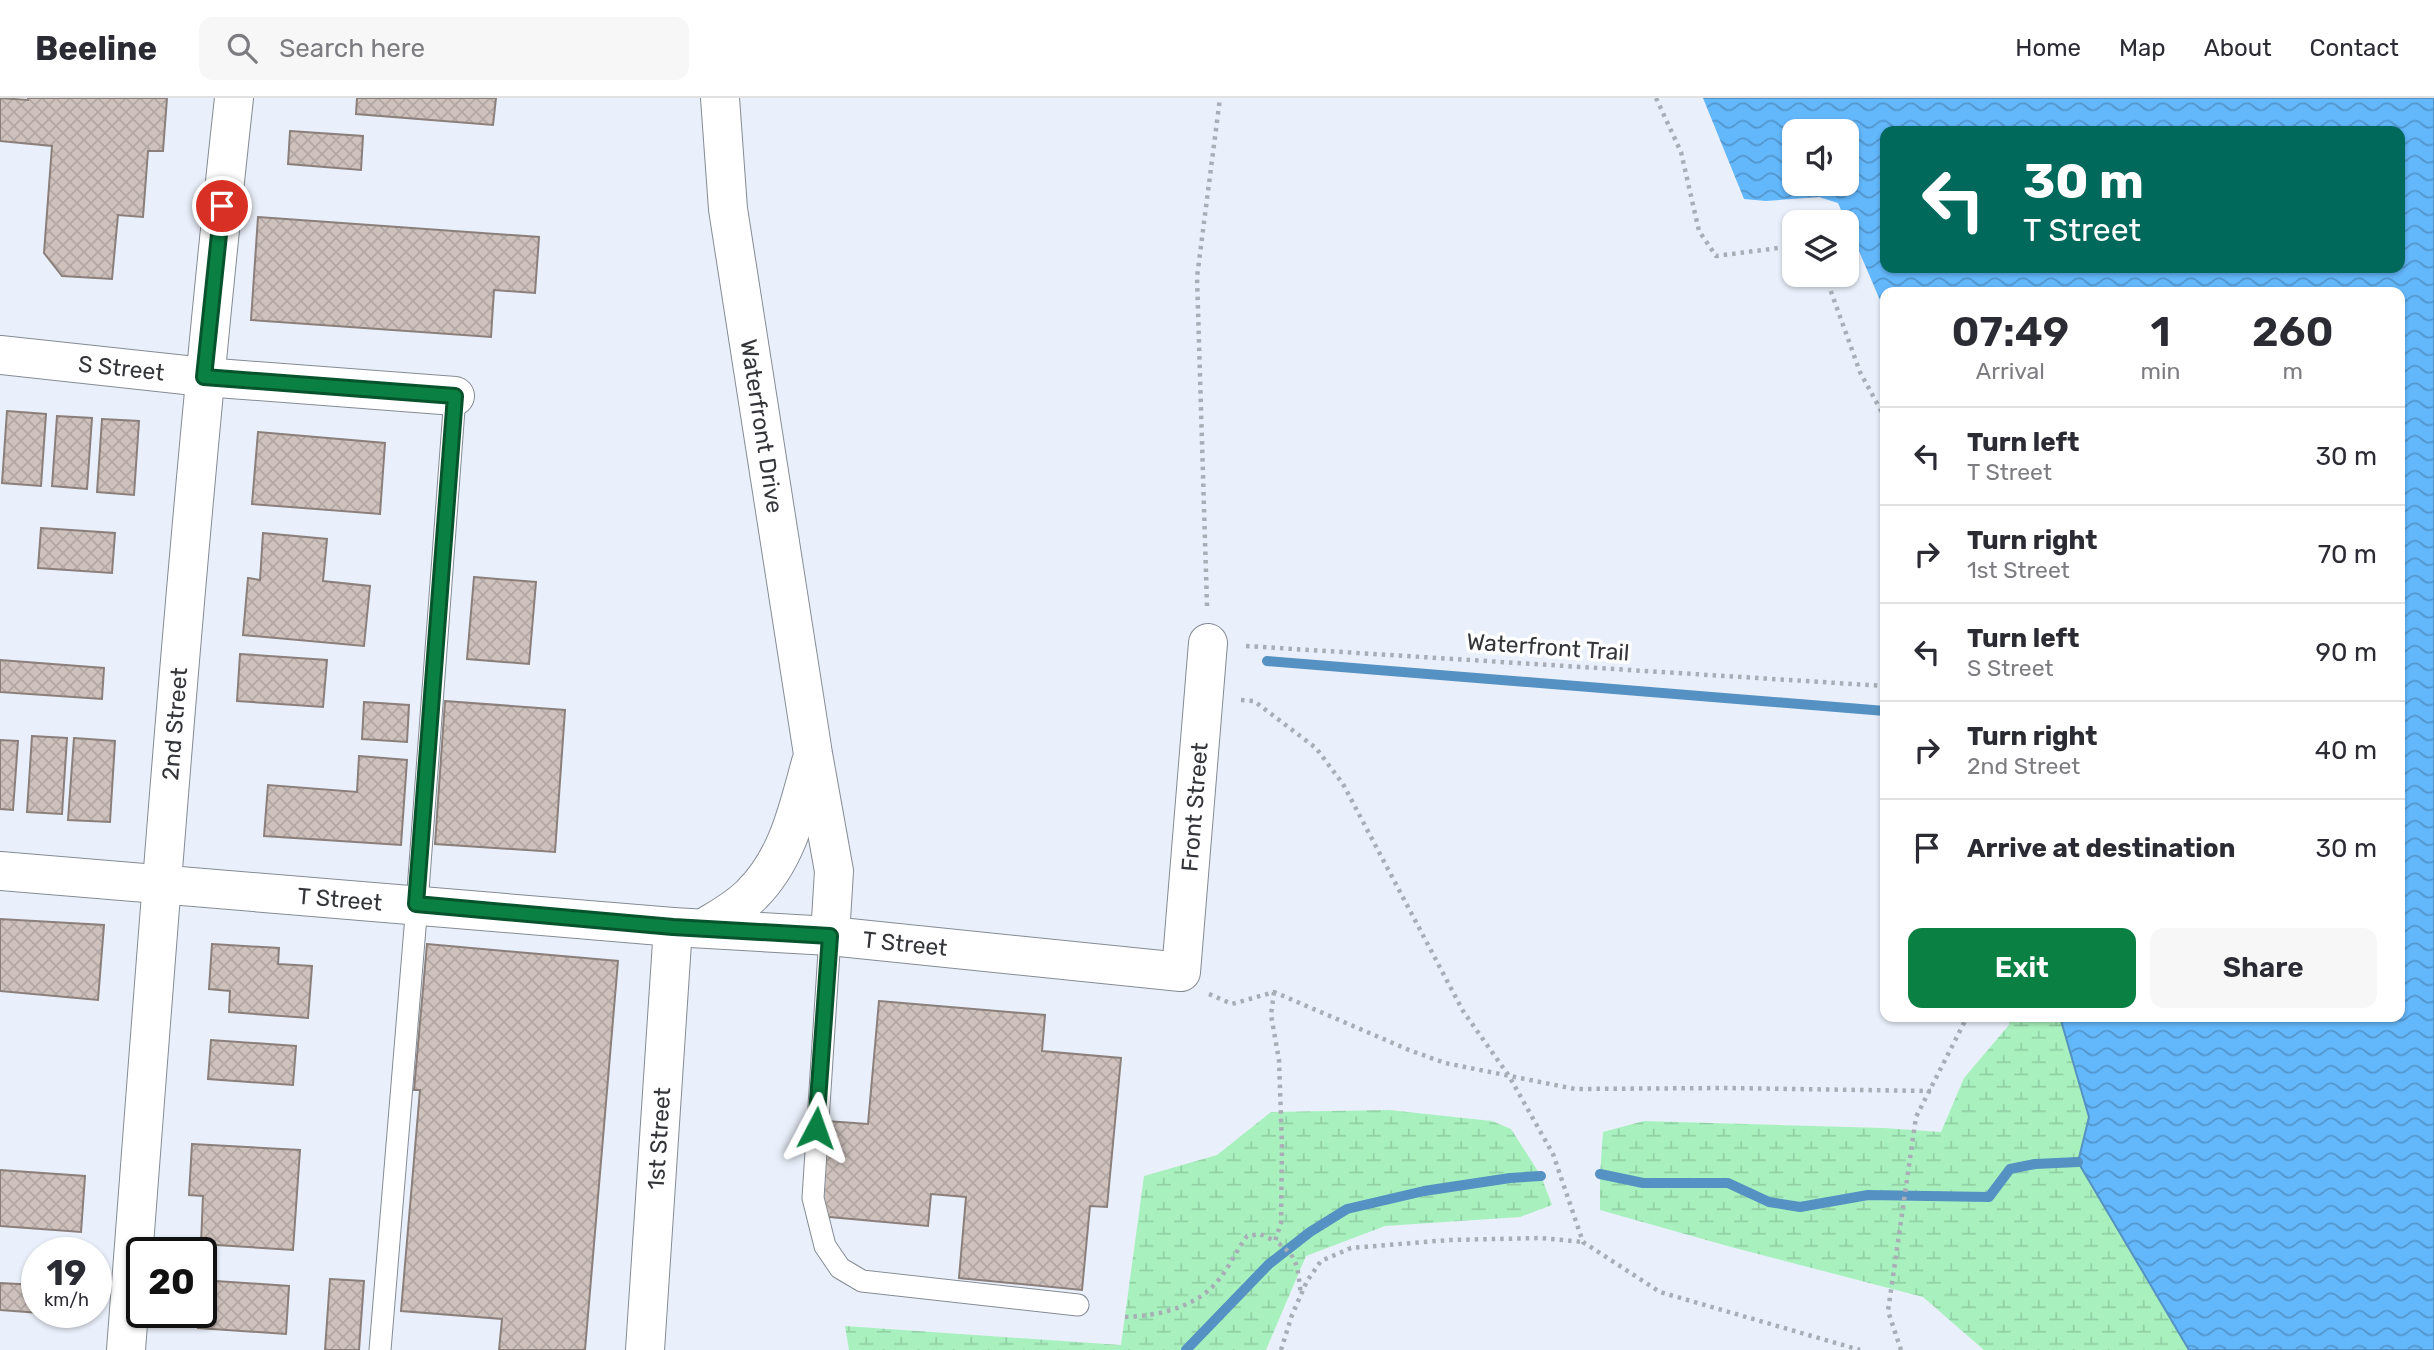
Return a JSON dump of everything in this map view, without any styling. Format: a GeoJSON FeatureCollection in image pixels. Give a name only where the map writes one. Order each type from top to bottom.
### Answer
{"type":"FeatureCollection","features":[{"type":"Feature","properties":{"kind":"street","name":"2nd Street"},"geometry":{"type":"LineString","coordinates":[[126,1350],[161,885],[204,377],[233,98]]}},
{"type":"Feature","properties":{"kind":"street","name":"Waterfront Drive"},"geometry":{"type":"LineString","coordinates":[[720,98],[728,209],[813,754],[834,871],[830,936]]}},
{"type":"Feature","properties":{"kind":"street","name":"S Street"},"geometry":{"type":"LineString","coordinates":[[0,355],[204,377],[455,396]]}},
{"type":"Feature","properties":{"kind":"street","name":"Front Street"},"geometry":{"type":"LineString","coordinates":[[1181,972],[1208,643]]}},
{"type":"Feature","properties":{"kind":"street","name":"Waterfront Drive"},"geometry":{"type":"LineString","coordinates":[[689,928],[752,895],[777,863],[797,812],[813,754]]}},
{"type":"Feature","properties":{"kind":"street","name":"T Street"},"geometry":{"type":"LineString","coordinates":[[0,872],[689,928],[830,936],[1181,972]]}},
{"type":"Feature","properties":{"kind":"street","name":"1st Street"},"geometry":{"type":"LineString","coordinates":[[645,1350],[689,928]]}},
{"type":"Feature","properties":{"kind":"lane"},"geometry":{"type":"LineString","coordinates":[[380,1350],[455,396]]}},
{"type":"Feature","properties":{"kind":"lane"},"geometry":{"type":"LineString","coordinates":[[830,936],[813,1198],[825,1246],[840,1268],[862,1282],[1078,1305]]}},
{"type":"Feature","properties":{"kind":"path"},"geometry":{"type":"LineString","coordinates":[[1208,643],[1197,277],[1220,98]]}},
{"type":"Feature","properties":{"kind":"path"},"geometry":{"type":"LineString","coordinates":[[1656,98],[1681,152],[1699,232],[1716,256],[1782,248]]}},
{"type":"Feature","properties":{"kind":"path"},"geometry":{"type":"LineString","coordinates":[[1829,287],[1860,372],[1880,409]]}},
{"type":"Feature","properties":{"kind":"path","name":"Waterfront Trail"},"geometry":{"type":"LineString","coordinates":[[1208,643],[1880,685]]}},
{"type":"Feature","properties":{"kind":"path"},"geometry":{"type":"LineString","coordinates":[[1203,699],[1254,701],[1316,748],[1343,784],[1462,1011],[1509,1076],[1553,1154],[1583,1242]]}},
{"type":"Feature","properties":{"kind":"path"},"geometry":{"type":"LineString","coordinates":[[1181,972],[1213,998],[1232,1004],[1274,992],[1445,1063],[1575,1089],[1931,1091]]}},
{"type":"Feature","properties":{"kind":"path"},"geometry":{"type":"LineString","coordinates":[[1274,992],[1271,1015],[1279,1060],[1282,1146],[1281,1223],[1275,1241]]}},
{"type":"Feature","properties":{"kind":"path"},"geometry":{"type":"LineString","coordinates":[[1901,1350],[1888,1311],[1916,1118],[1966,1022]]}},
{"type":"Feature","properties":{"kind":"path"},"geometry":{"type":"LineString","coordinates":[[1125,1317],[1160,1314],[1197,1299],[1217,1282],[1247,1236],[1260,1234],[1289,1250],[1296,1262],[1301,1295]]}},
{"type":"Feature","properties":{"kind":"path"},"geometry":{"type":"LineString","coordinates":[[1281,1350],[1307,1281],[1321,1261],[1351,1248],[1541,1238],[1583,1242],[1660,1292],[1860,1350]]}},
{"type":"Feature","properties":{"kind":"green space"},"geometry":{"type":"Polygon","coordinates":[[[2009,1022],[2162,1022],[2322,1350],[1984,1350],[1923,1297],[1600,1210],[1603,1132],[1644,1121],[1941,1132],[1964,1078],[2009,1022]]]}},
{"type":"Feature","properties":{"kind":"green space"},"geometry":{"type":"Polygon","coordinates":[[[1389,1110],[1492,1121],[1511,1129],[1541,1176],[1552,1205],[1520,1217],[1385,1226],[1306,1256],[1266,1350],[849,1350],[845,1326],[1121,1345],[1144,1176],[1217,1155],[1271,1112],[1389,1110]]]}},
{"type":"Feature","properties":{"kind":"water"},"geometry":{"type":"Polygon","coordinates":[[[1692,98],[2434,98],[2434,1350],[2189,1350],[2078,1162],[2089,1117],[2061,1022],[2405,1022],[2405,287],[1880,287],[1880,329],[1859,263],[1859,210],[1830,210],[1821,203],[1738,206],[1692,98]]]}},
{"type":"Feature","properties":{"kind":"pier"},"geometry":{"type":"Polygon","coordinates":[[[1689,98],[1703,98],[1744,199],[1766,201],[1819,197],[1838,203],[1841,210],[1821,210],[1819,206],[1736,209],[1689,98]]]}},
{"type":"Feature","properties":{"kind":"pier"},"geometry":{"type":"Polygon","coordinates":[[[1859,252],[1880,300],[1880,342],[1855,287],[1859,287],[1859,252]]]}},
{"type":"Feature","properties":{"kind":"building"},"geometry":{"type":"Polygon","coordinates":[[[0,98],[167,98],[163,151],[148,151],[143,217],[118,215],[112,279],[62,276],[44,253],[52,146],[0,141],[0,98]]]}},
{"type":"Feature","properties":{"kind":"building"},"geometry":{"type":"Polygon","coordinates":[[[357,98],[496,98],[493,125],[356,114],[357,98]]]}},
{"type":"Feature","properties":{"kind":"building"},"geometry":{"type":"Polygon","coordinates":[[[290,131],[363,136],[361,170],[288,164],[290,131]]]}},
{"type":"Feature","properties":{"kind":"building"},"geometry":{"type":"Polygon","coordinates":[[[258,217],[539,237],[535,293],[494,290],[491,337],[251,320],[258,217]]]}},
{"type":"Feature","properties":{"kind":"building"},"geometry":{"type":"Polygon","coordinates":[[[7,411],[46,414],[41,486],[2,483],[7,411]]]}},
{"type":"Feature","properties":{"kind":"building"},"geometry":{"type":"Polygon","coordinates":[[[57,416],[92,418],[87,489],[52,486],[57,416]]]}},
{"type":"Feature","properties":{"kind":"building"},"geometry":{"type":"Polygon","coordinates":[[[102,419],[139,421],[134,495],[97,492],[102,419]]]}},
{"type":"Feature","properties":{"kind":"building"},"geometry":{"type":"Polygon","coordinates":[[[258,432],[385,443],[380,514],[252,504],[258,432]]]}},
{"type":"Feature","properties":{"kind":"building"},"geometry":{"type":"Polygon","coordinates":[[[41,528],[115,533],[112,573],[38,568],[41,528]]]}},
{"type":"Feature","properties":{"kind":"building"},"geometry":{"type":"Polygon","coordinates":[[[263,533],[327,539],[323,581],[370,586],[364,646],[243,635],[248,578],[260,580],[263,533]]]}},
{"type":"Feature","properties":{"kind":"building"},"geometry":{"type":"Polygon","coordinates":[[[474,577],[536,582],[529,664],[467,659],[474,577]]]}},
{"type":"Feature","properties":{"kind":"building"},"geometry":{"type":"Polygon","coordinates":[[[240,654],[327,660],[323,707],[237,701],[240,654]]]}},
{"type":"Feature","properties":{"kind":"building"},"geometry":{"type":"Polygon","coordinates":[[[0,660],[104,668],[102,699],[0,692],[0,660]]]}},
{"type":"Feature","properties":{"kind":"building"},"geometry":{"type":"Polygon","coordinates":[[[445,701],[565,710],[555,852],[435,844],[445,701]]]}},
{"type":"Feature","properties":{"kind":"building"},"geometry":{"type":"Polygon","coordinates":[[[364,702],[409,705],[407,742],[362,739],[364,702]]]}},
{"type":"Feature","properties":{"kind":"building"},"geometry":{"type":"Polygon","coordinates":[[[32,736],[67,738],[62,814],[27,812],[32,736]]]}},
{"type":"Feature","properties":{"kind":"building"},"geometry":{"type":"Polygon","coordinates":[[[74,738],[115,741],[110,822],[68,820],[74,738]]]}},
{"type":"Feature","properties":{"kind":"building"},"geometry":{"type":"Polygon","coordinates":[[[0,740],[18,741],[13,810],[0,809],[0,740]]]}},
{"type":"Feature","properties":{"kind":"building"},"geometry":{"type":"Polygon","coordinates":[[[359,756],[407,760],[401,845],[264,836],[268,785],[357,792],[359,756]]]}},
{"type":"Feature","properties":{"kind":"building"},"geometry":{"type":"Polygon","coordinates":[[[0,919],[104,925],[98,1000],[0,991],[0,919]]]}},
{"type":"Feature","properties":{"kind":"building"},"geometry":{"type":"Polygon","coordinates":[[[212,944],[279,948],[278,964],[312,966],[308,1018],[229,1012],[230,991],[209,989],[212,944]]]}},
{"type":"Feature","properties":{"kind":"building"},"geometry":{"type":"Polygon","coordinates":[[[427,944],[618,961],[585,1350],[499,1350],[502,1319],[401,1311],[420,1090],[414,1090],[427,944]]]}},
{"type":"Feature","properties":{"kind":"building"},"geometry":{"type":"Polygon","coordinates":[[[879,1001],[1045,1015],[1042,1051],[1121,1058],[1107,1207],[1090,1206],[1082,1290],[959,1278],[966,1197],[931,1194],[928,1226],[819,1216],[827,1121],[868,1124],[879,1001]]]}},
{"type":"Feature","properties":{"kind":"building"},"geometry":{"type":"Polygon","coordinates":[[[211,1040],[296,1046],[293,1085],[208,1079],[211,1040]]]}},
{"type":"Feature","properties":{"kind":"building"},"geometry":{"type":"Polygon","coordinates":[[[192,1144],[300,1150],[293,1250],[217,1245],[217,1237],[201,1237],[203,1196],[189,1195],[192,1144]]]}},
{"type":"Feature","properties":{"kind":"building"},"geometry":{"type":"Polygon","coordinates":[[[0,1170],[85,1176],[81,1232],[0,1226],[0,1170]]]}},
{"type":"Feature","properties":{"kind":"building"},"geometry":{"type":"Polygon","coordinates":[[[330,1279],[364,1281],[359,1350],[325,1350],[330,1279]]]}},
{"type":"Feature","properties":{"kind":"building"},"geometry":{"type":"Polygon","coordinates":[[[217,1281],[289,1286],[286,1334],[198,1328],[217,1328],[217,1281]]]}},
{"type":"Feature","properties":{"kind":"building"},"geometry":{"type":"Polygon","coordinates":[[[0,1283],[21,1284],[21,1312],[0,1310],[0,1283]]]}},
{"type":"Feature","properties":{"kind":"waterway"},"geometry":{"type":"LineString","coordinates":[[1267,661],[1880,711]]}},
{"type":"Feature","properties":{"kind":"waterway"},"geometry":{"type":"LineString","coordinates":[[1600,1174],[1643,1183],[1728,1183],[1769,1202],[1800,1207],[1868,1195],[1989,1197],[2010,1169],[2035,1164],[2078,1162]]}},
{"type":"Feature","properties":{"kind":"waterway"},"geometry":{"type":"LineString","coordinates":[[1186,1350],[1269,1264],[1310,1232],[1347,1209],[1424,1191],[1541,1176]]}},
{"type":"Feature","properties":{"kind":"route"},"geometry":{"type":"LineString","coordinates":[[222,206],[204,377],[455,396],[416,904],[673,927],[830,936],[816,1128]]}}]}
